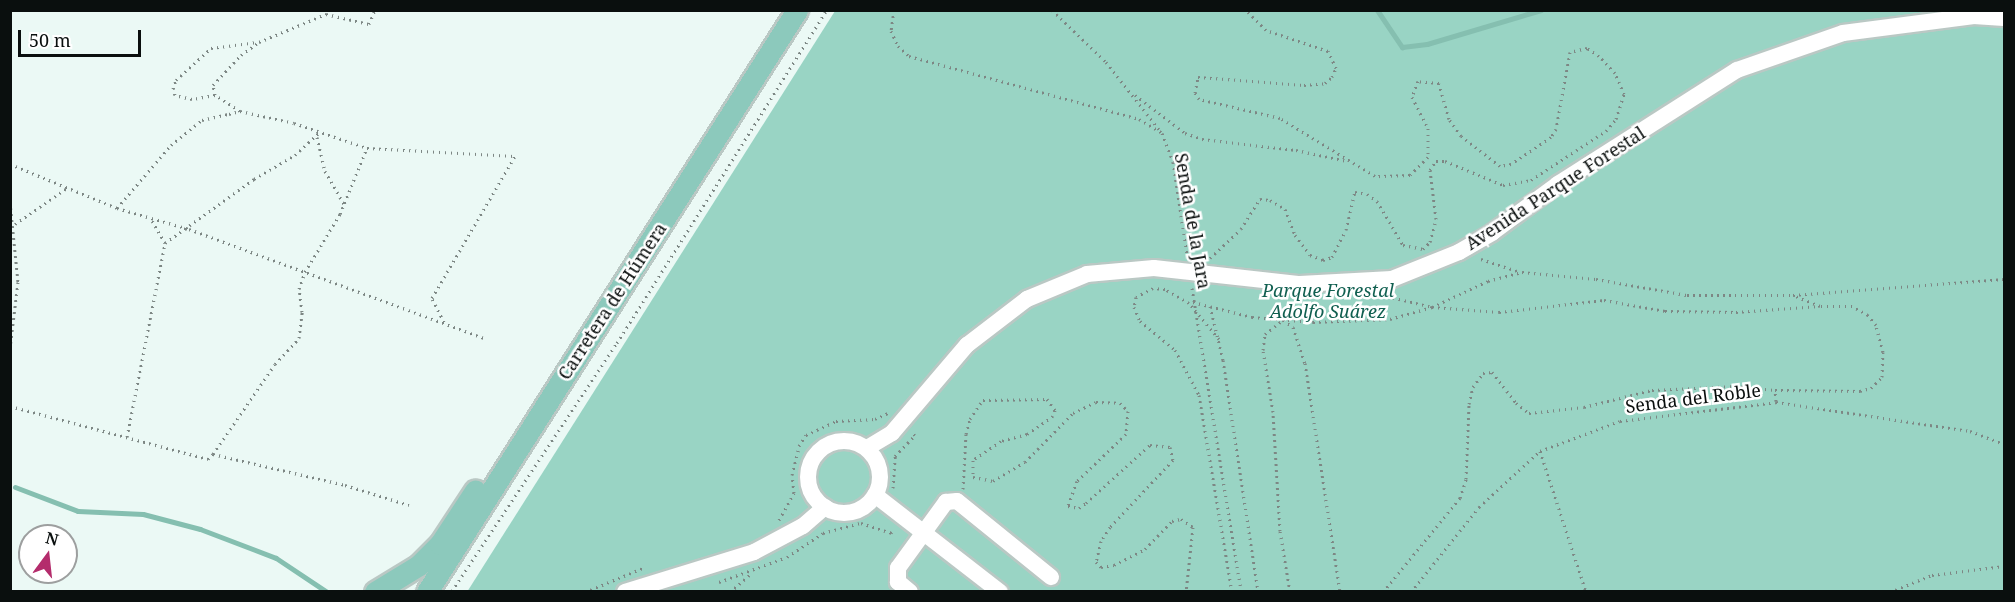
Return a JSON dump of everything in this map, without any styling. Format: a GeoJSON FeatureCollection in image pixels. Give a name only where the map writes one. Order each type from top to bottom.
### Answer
{"type":"FeatureCollection","features":[{"type":"Feature","properties":{"kind":"main road","name":"Carretera de Húmera"},"geometry":{"type":"LineString","coordinates":[[427,591],[797,10]]}},
{"type":"Feature","properties":{"kind":"main road"},"geometry":{"type":"LineString","coordinates":[[375,591],[419,565],[440,544],[477,489],[506,467]]}},
{"type":"Feature","properties":{"kind":"street","name":"Avenida Parque Forestal"},"geometry":{"type":"LineString","coordinates":[[867,448],[900,423],[967,345],[1027,299],[1087,274],[1197,270],[1300,284],[1361,283],[1392,279],[1458,252],[1493,232],[1558,183],[1737,70],[1843,33],[1974,16],[2004,18]]}},
{"type":"Feature","properties":{"kind":"street"},"geometry":{"type":"LineString","coordinates":[[849,441],[867,448],[880,470],[875,495],[853,511],[825,507],[809,485],[809,468],[816,454],[831,443],[849,441]]}},
{"type":"Feature","properties":{"kind":"street"},"geometry":{"type":"LineString","coordinates":[[875,495],[1000,591]]}},
{"type":"Feature","properties":{"kind":"street"},"geometry":{"type":"LineString","coordinates":[[910,591],[898,582],[898,567],[946,502],[957,501],[1052,577]]}},
{"type":"Feature","properties":{"kind":"street"},"geometry":{"type":"LineString","coordinates":[[625,591],[754,552],[803,526],[825,507]]}},
{"type":"Feature","properties":{"kind":"path"},"geometry":{"type":"LineString","coordinates":[[215,95],[213,85],[241,55],[259,42],[328,12],[369,24],[375,10]]}},
{"type":"Feature","properties":{"kind":"path"},"geometry":{"type":"LineString","coordinates":[[451,591],[617,344],[827,10]]}},
{"type":"Feature","properties":{"kind":"path","name":"Senda de la Jara"},"geometry":{"type":"LineString","coordinates":[[894,10],[891,32],[898,46],[909,56],[1139,119],[1162,133],[1173,162],[1197,270],[1193,302],[1241,591]]}},
{"type":"Feature","properties":{"kind":"path"},"geometry":{"type":"LineString","coordinates":[[1052,10],[1135,94],[1185,133],[1202,139],[1314,153],[1351,162]]}},
{"type":"Feature","properties":{"kind":"path"},"geometry":{"type":"LineString","coordinates":[[1058,15],[1059,10]]}},
{"type":"Feature","properties":{"kind":"path"},"geometry":{"type":"LineString","coordinates":[[1197,270],[1240,229],[1260,199],[1285,209],[1306,252],[1323,260],[1332,257],[1337,250],[1355,192],[1367,194],[1377,201],[1403,245],[1423,249],[1430,242],[1437,219],[1430,170],[1436,161],[1445,161],[1503,185],[1531,180],[1606,131],[1616,119],[1624,91],[1615,73],[1599,56],[1587,48],[1570,52],[1556,129],[1551,138],[1511,164],[1500,166],[1461,136],[1449,118],[1439,82],[1418,81],[1412,97],[1428,128],[1430,143],[1428,157],[1420,168],[1410,174],[1375,176],[1280,118],[1210,103],[1195,93],[1198,77],[1304,85],[1325,82],[1332,77],[1336,68],[1328,51],[1266,30],[1246,10]]}},
{"type":"Feature","properties":{"kind":"path"},"geometry":{"type":"LineString","coordinates":[[259,42],[211,48],[176,80],[173,89],[175,95],[192,99],[215,95],[240,111],[320,132],[367,148],[515,156],[432,298],[445,324]]}},
{"type":"Feature","properties":{"kind":"path"},"geometry":{"type":"LineString","coordinates":[[1135,94],[1162,133]]}},
{"type":"Feature","properties":{"kind":"path"},"geometry":{"type":"LineString","coordinates":[[117,208],[156,160],[202,120],[240,111]]}},
{"type":"Feature","properties":{"kind":"path"},"geometry":{"type":"LineString","coordinates":[[165,243],[189,229],[219,204],[317,138],[320,132]]}},
{"type":"Feature","properties":{"kind":"path"},"geometry":{"type":"LineString","coordinates":[[317,138],[325,171],[344,204]]}},
{"type":"Feature","properties":{"kind":"path"},"geometry":{"type":"LineString","coordinates":[[10,406],[208,459],[275,364],[299,338],[302,312],[299,289],[305,272],[344,204],[367,148]]}},
{"type":"Feature","properties":{"kind":"path"},"geometry":{"type":"LineString","coordinates":[[10,164],[117,208],[189,229],[483,338]]}},
{"type":"Feature","properties":{"kind":"path"},"geometry":{"type":"LineString","coordinates":[[15,224],[67,188]]}},
{"type":"Feature","properties":{"kind":"path"},"geometry":{"type":"LineString","coordinates":[[10,202],[15,224],[18,309],[10,348]]}},
{"type":"Feature","properties":{"kind":"path"},"geometry":{"type":"LineString","coordinates":[[127,437],[165,243],[150,218]]}},
{"type":"Feature","properties":{"kind":"path"},"geometry":{"type":"LineString","coordinates":[[1458,252],[1522,272],[1596,279],[1687,295],[1793,295],[2004,279]]}},
{"type":"Feature","properties":{"kind":"path"},"geometry":{"type":"LineString","coordinates":[[1193,302],[1251,317],[1283,320],[1390,319],[1432,307],[1488,281],[1522,272]]}},
{"type":"Feature","properties":{"kind":"path"},"geometry":{"type":"LineString","coordinates":[[1361,283],[1376,293],[1432,307],[1499,312],[1604,300],[1665,311],[1852,306],[1868,315],[1876,325],[1883,352],[1882,377],[1871,388],[1860,391],[1775,390],[1735,386],[1652,390],[1584,407],[1529,412],[1516,403],[1492,372],[1483,373],[1473,387],[1469,404],[1466,479],[1460,498],[1383,591]]}},
{"type":"Feature","properties":{"kind":"path"},"geometry":{"type":"LineString","coordinates":[[1219,339],[1195,310],[1165,289],[1153,288],[1136,297],[1134,307],[1140,321],[1175,350],[1199,395],[1232,591]]}},
{"type":"Feature","properties":{"kind":"path"},"geometry":{"type":"LineString","coordinates":[[1793,295],[1820,306]]}},
{"type":"Feature","properties":{"kind":"path"},"geometry":{"type":"LineString","coordinates":[[1210,306],[1219,339],[1258,591]]}},
{"type":"Feature","properties":{"kind":"path"},"geometry":{"type":"LineString","coordinates":[[1283,320],[1265,334],[1263,350],[1273,411],[1280,531],[1290,591]]}},
{"type":"Feature","properties":{"kind":"path"},"geometry":{"type":"LineString","coordinates":[[1283,320],[1293,327],[1305,363],[1340,591]]}},
{"type":"Feature","properties":{"kind":"path"},"geometry":{"type":"LineString","coordinates":[[1775,390],[1776,402]]}},
{"type":"Feature","properties":{"kind":"path"},"geometry":{"type":"LineString","coordinates":[[957,501],[966,483],[962,460],[970,418],[983,400],[1047,399],[1055,410],[1053,416],[1027,434],[1001,441],[973,460],[973,477],[993,481],[1025,462],[1073,413],[1096,402],[1119,403],[1128,411],[1126,434],[1077,481],[1068,506],[1078,508],[1086,503],[1150,445],[1170,447],[1173,460],[1110,527],[1101,541],[1096,562],[1101,567],[1114,565],[1145,549],[1172,521],[1181,519],[1193,527],[1186,591]]}},
{"type":"Feature","properties":{"kind":"path","name":"Senda del Roble"},"geometry":{"type":"LineString","coordinates":[[1411,591],[1479,507],[1540,452],[1620,421],[1776,402],[1970,431],[2004,444]]}},
{"type":"Feature","properties":{"kind":"path"},"geometry":{"type":"LineString","coordinates":[[772,524],[780,519],[794,493],[792,475],[798,446],[807,435],[836,421],[875,419],[887,412],[915,435],[895,456],[892,488],[908,511],[891,533],[861,523],[823,532],[818,538]]}},
{"type":"Feature","properties":{"kind":"path"},"geometry":{"type":"LineString","coordinates":[[1540,452],[1586,591]]}},
{"type":"Feature","properties":{"kind":"path"},"geometry":{"type":"LineString","coordinates":[[213,454],[345,485],[409,505]]}},
{"type":"Feature","properties":{"kind":"path"},"geometry":{"type":"LineString","coordinates":[[585,591],[649,566]]}},
{"type":"Feature","properties":{"kind":"path"},"geometry":{"type":"LineString","coordinates":[[1890,591],[1932,575],[2004,566]]}},
{"type":"Feature","properties":{"kind":"path"},"geometry":{"type":"LineString","coordinates":[[730,591],[753,572]]}},
{"type":"Feature","properties":{"kind":"green space","name":"Parque Forestal Adolfo Suárez"},"geometry":{"type":"Polygon","coordinates":[[[835,11],[2004,11],[2004,591],[467,592],[835,11]]]}},
{"type":"Feature","properties":{"kind":"waterway"},"geometry":{"type":"LineString","coordinates":[[1377,10],[1402,47],[1427,44],[1541,10]]}},
{"type":"Feature","properties":{"kind":"waterway"},"geometry":{"type":"LineString","coordinates":[[15,487],[78,511],[143,514],[200,529],[276,558],[327,592]]}}]}
